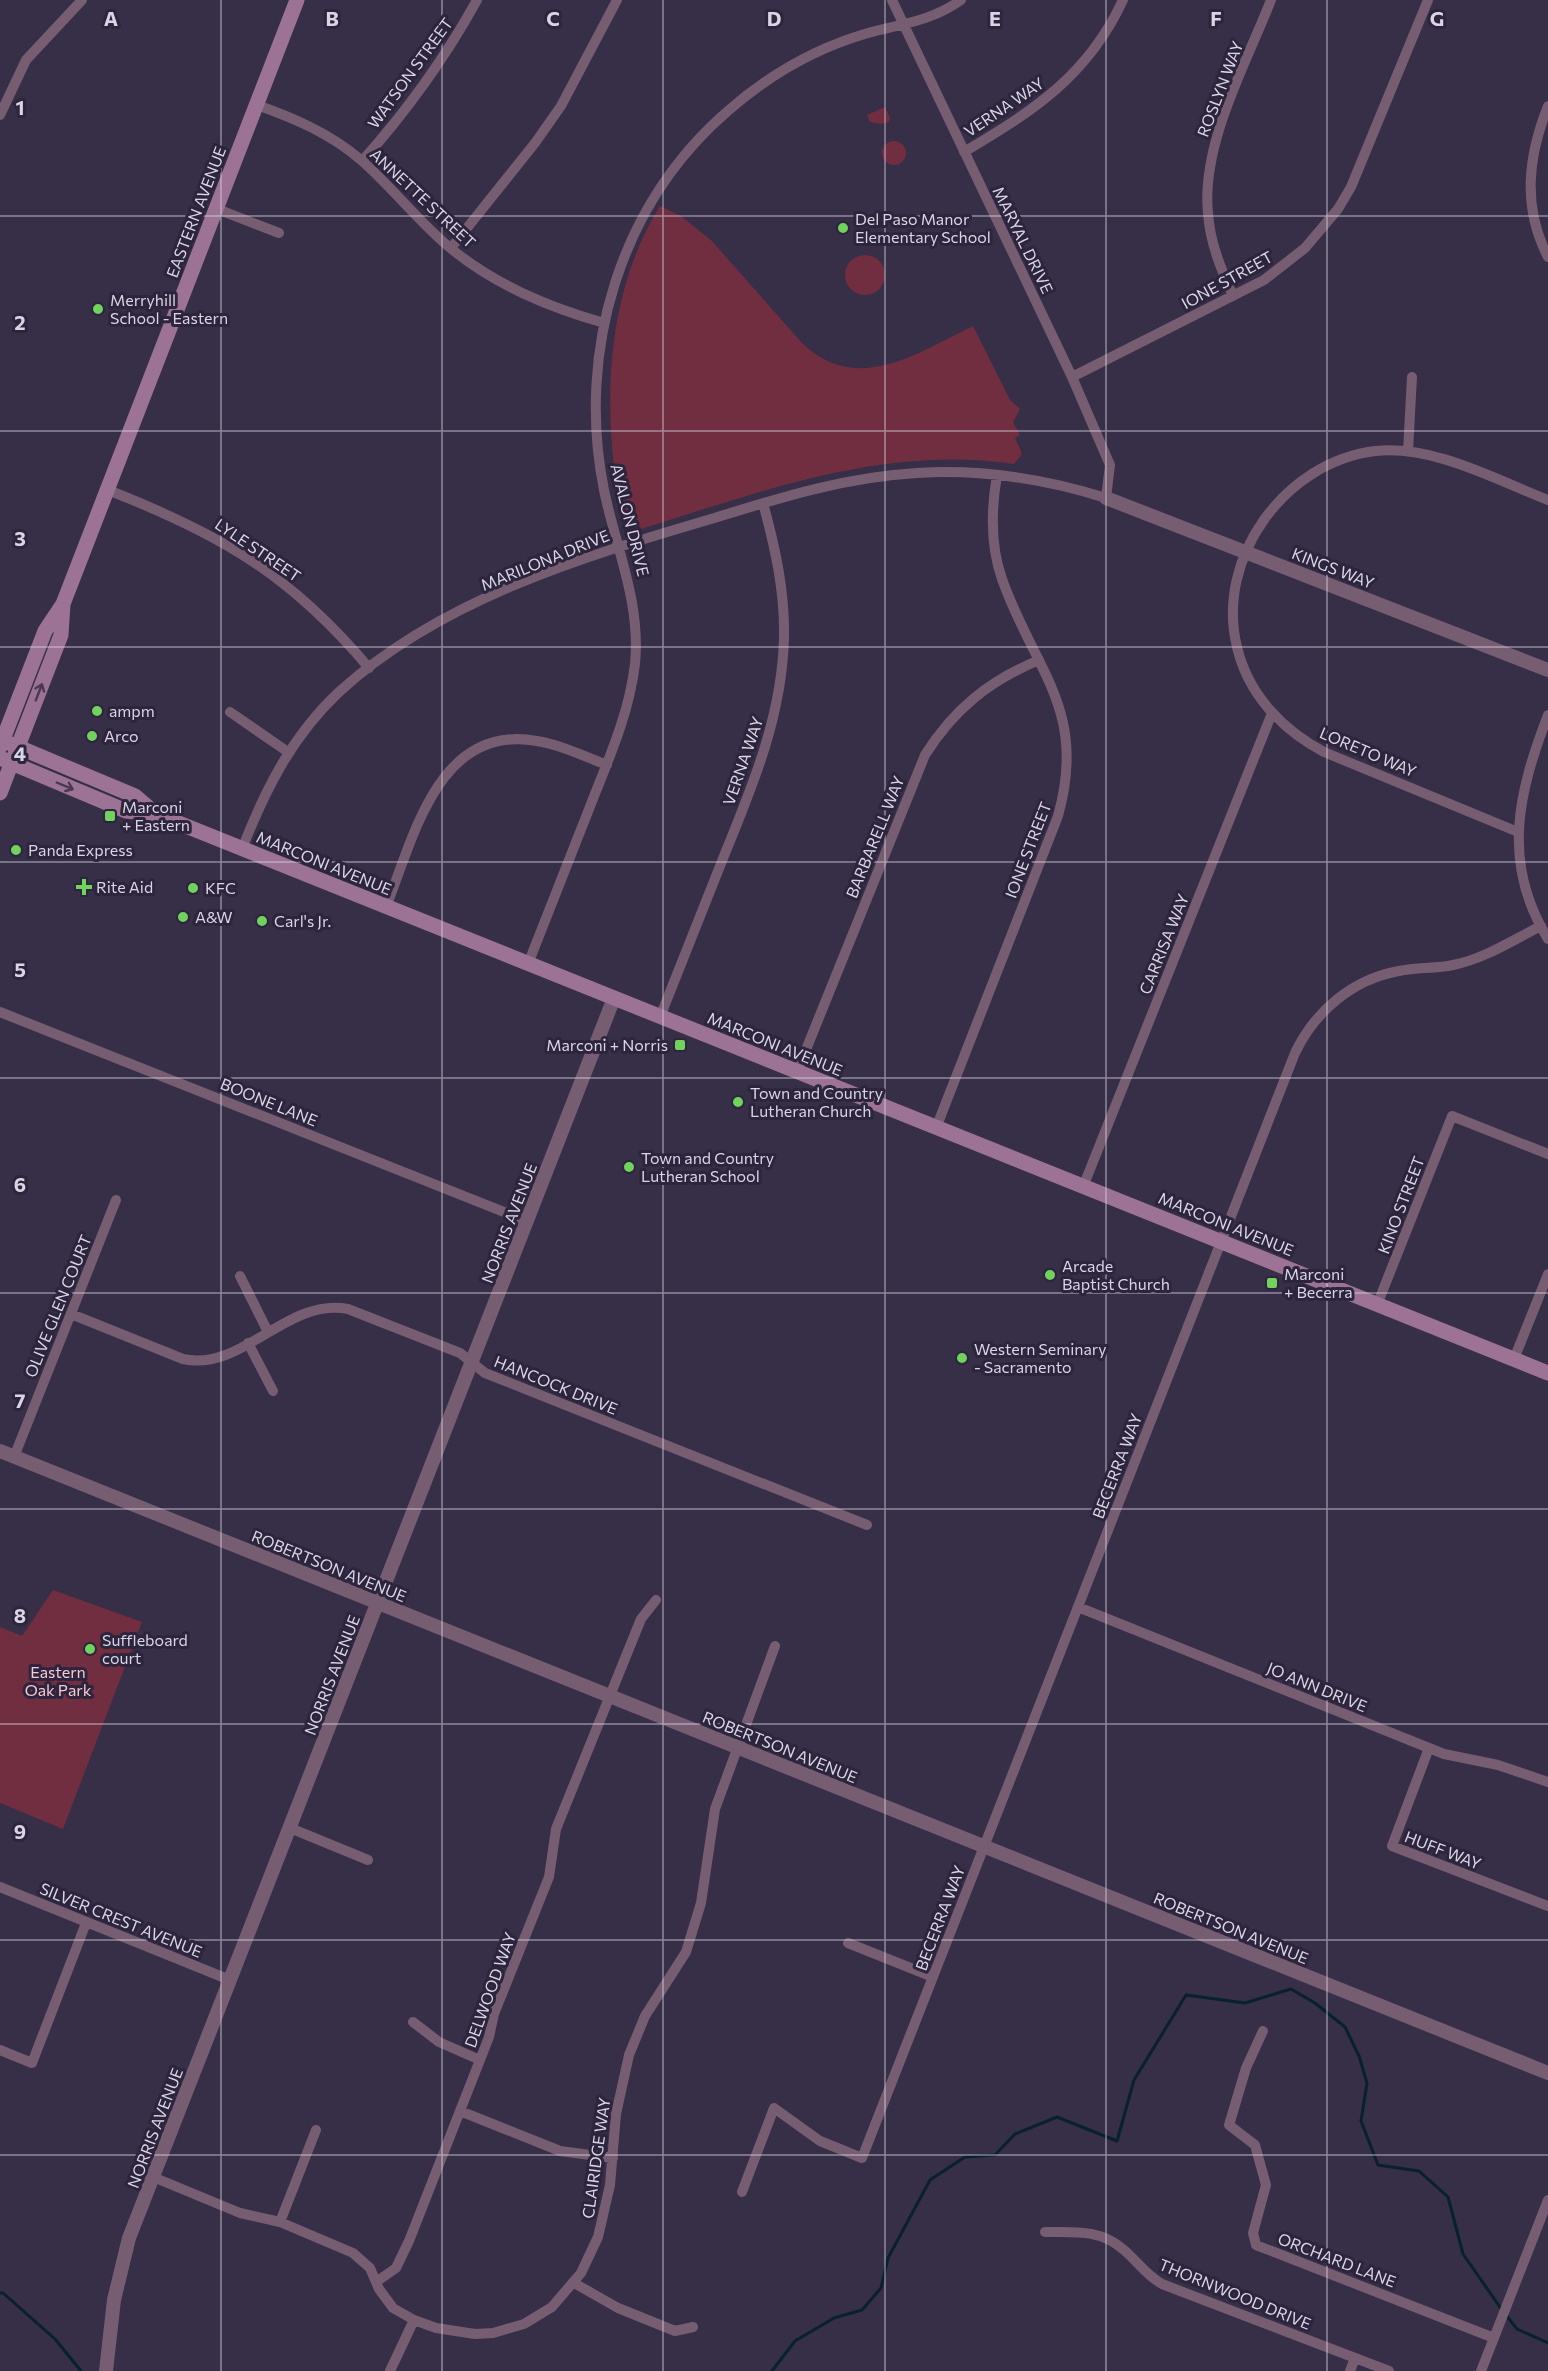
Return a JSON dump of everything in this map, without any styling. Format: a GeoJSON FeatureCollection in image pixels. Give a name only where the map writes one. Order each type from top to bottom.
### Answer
{"type":"FeatureCollection","features":[{"type":"Feature","properties":{"kind":"main road","name":"EASTERN AVENUE"},"geometry":{"type":"LineString","coordinates":[[1,742],[45,631],[63,604],[108,490],[217,209],[293,1]]}},
{"type":"Feature","properties":{"kind":"main road","name":"EASTERN AVENUE"},"geometry":{"type":"LineString","coordinates":[[0,793],[6,761],[18,747],[61,635],[63,604]]}},
{"type":"Feature","properties":{"kind":"main road","name":"MARCONI AVENUE"},"geometry":{"type":"LineString","coordinates":[[1,742],[135,796],[156,814]]}},
{"type":"Feature","properties":{"kind":"main road","name":"MARCONI AVENUE"},"geometry":{"type":"LineString","coordinates":[[6,761],[126,811],[156,814],[1548,1373]]}},
{"type":"Feature","properties":{"kind":"street"},"geometry":{"type":"LineString","coordinates":[[0,115],[26,60],[82,0]]}},
{"type":"Feature","properties":{"kind":"street","name":"WATSON STREET"},"geometry":{"type":"LineString","coordinates":[[362,161],[412,102],[442,60],[477,0]]}},
{"type":"Feature","properties":{"kind":"street"},"geometry":{"type":"LineString","coordinates":[[451,248],[535,143],[554,115],[584,66],[617,0]]}},
{"type":"Feature","properties":{"kind":"street","name":"MARYAL DRIVE"},"geometry":{"type":"LineString","coordinates":[[892,0],[1072,377],[1110,465],[1106,498]]}},
{"type":"Feature","properties":{"kind":"street","name":"AVALON DRIVE"},"geometry":{"type":"LineString","coordinates":[[528,964],[624,718],[635,661],[634,603],[607,503],[597,438],[596,380],[604,323],[621,264],[642,217],[671,172],[707,130],[748,94],[810,55],[868,33],[928,19],[961,0]]}},
{"type":"Feature","properties":{"kind":"street","name":"VERNA WAY"},"geometry":{"type":"LineString","coordinates":[[964,152],[1030,112],[1053,94],[1092,53],[1123,0]]}},
{"type":"Feature","properties":{"kind":"street","name":"ROSLYN WAY"},"geometry":{"type":"LineString","coordinates":[[1233,296],[1210,232],[1208,173],[1217,135],[1271,0]]}},
{"type":"Feature","properties":{"kind":"street","name":"IONE STREET"},"geometry":{"type":"LineString","coordinates":[[1072,377],[1233,296],[1285,265],[1316,236],[1338,209],[1359,171],[1428,0]]}},
{"type":"Feature","properties":{"kind":"street","name":"ANNETTE STREET"},"geometry":{"type":"LineString","coordinates":[[256,105],[303,123],[329,137],[362,161],[451,248],[482,271],[520,292],[568,313],[604,323]]}},
{"type":"Feature","properties":{"kind":"street"},"geometry":{"type":"LineString","coordinates":[[1548,106],[1533,148],[1530,190],[1537,232],[1548,257]]}},
{"type":"Feature","properties":{"kind":"street"},"geometry":{"type":"LineString","coordinates":[[217,209],[279,233]]}},
{"type":"Feature","properties":{"kind":"street"},"geometry":{"type":"LineString","coordinates":[[1408,451],[1412,377]]}},
{"type":"Feature","properties":{"kind":"street","name":"LORETO WAY"},"geometry":{"type":"LineString","coordinates":[[1518,832],[1324,752],[1296,734],[1272,713],[1244,669],[1233,626],[1233,598],[1247,552],[1272,509],[1294,486],[1314,472],[1359,454],[1408,451],[1441,458],[1548,500]]}},
{"type":"Feature","properties":{"kind":"street","name":"MARILONA DRIVE"},"geometry":{"type":"LineString","coordinates":[[242,849],[265,792],[288,752],[324,708],[369,668],[429,628],[485,599],[573,562],[801,491],[883,476],[956,472],[997,475],[1056,484],[1106,498]]}},
{"type":"Feature","properties":{"kind":"street","name":"IONE STREET"},"geometry":{"type":"LineString","coordinates":[[936,1128],[1063,798],[1068,760],[1065,732],[1053,686],[1015,610],[996,557],[992,516],[997,475]]}},
{"type":"Feature","properties":{"kind":"street","name":"LYLE STREET"},"geometry":{"type":"LineString","coordinates":[[108,490],[202,530],[264,568],[320,614],[369,668]]}},
{"type":"Feature","properties":{"kind":"street","name":"KINGS WAY"},"geometry":{"type":"LineString","coordinates":[[1106,498],[1548,670]]}},
{"type":"Feature","properties":{"kind":"street","name":"VERNA WAY"},"geometry":{"type":"LineString","coordinates":[[660,1017],[754,783],[778,701],[784,637],[782,594],[775,548],[763,503]]}},
{"type":"Feature","properties":{"kind":"street","name":"BARBARELL WAY"},"geometry":{"type":"LineString","coordinates":[[797,1072],[925,755],[948,721],[978,693],[1013,671],[1039,660]]}},
{"type":"Feature","properties":{"kind":"street"},"geometry":{"type":"LineString","coordinates":[[230,712],[288,752]]}},
{"type":"Feature","properties":{"kind":"street","name":"CARRISA WAY"},"geometry":{"type":"LineString","coordinates":[[1083,1187],[1272,713]]}},
{"type":"Feature","properties":{"kind":"street"},"geometry":{"type":"LineString","coordinates":[[1548,715],[1522,791],[1518,832],[1524,882],[1548,939]]}},
{"type":"Feature","properties":{"kind":"street"},"geometry":{"type":"LineString","coordinates":[[386,907],[431,794],[445,773],[464,756],[495,742],[520,739],[550,744],[607,765]]}},
{"type":"Feature","properties":{"kind":"street","name":"BECERRA WAY"},"geometry":{"type":"LineString","coordinates":[[742,2192],[774,2108],[820,2141],[862,2158],[1295,1053],[1310,1027],[1330,1005],[1361,984],[1382,975],[1471,960],[1541,926]]}},
{"type":"Feature","properties":{"kind":"street","name":"NORRIS AVENUE"},"geometry":{"type":"LineString","coordinates":[[106,2371],[114,2300],[129,2238],[614,998]]}},
{"type":"Feature","properties":{"kind":"street","name":"BOONE LANE"},"geometry":{"type":"LineString","coordinates":[[0,1012],[527,1221]]}},
{"type":"Feature","properties":{"kind":"street","name":"KINO STREET"},"geometry":{"type":"LineString","coordinates":[[1377,1305],[1452,1116],[1548,1154]]}},
{"type":"Feature","properties":{"kind":"street","name":"OLIVE GLEN COURT"},"geometry":{"type":"LineString","coordinates":[[14,1457],[116,1200]]}},
{"type":"Feature","properties":{"kind":"street"},"geometry":{"type":"LineString","coordinates":[[1514,1359],[1548,1274]]}},
{"type":"Feature","properties":{"kind":"street"},"geometry":{"type":"LineString","coordinates":[[240,1276],[268,1332]]}},
{"type":"Feature","properties":{"kind":"street","name":"HANCOCK DRIVE"},"geometry":{"type":"LineString","coordinates":[[70,1314],[190,1360],[213,1359],[248,1344],[311,1311],[340,1307],[460,1353],[485,1373],[867,1525]]}},
{"type":"Feature","properties":{"kind":"street"},"geometry":{"type":"LineString","coordinates":[[248,1344],[273,1391]]}},
{"type":"Feature","properties":{"kind":"street","name":"ROBERTSON AVENUE"},"geometry":{"type":"LineString","coordinates":[[0,1451],[1548,2073]]}},
{"type":"Feature","properties":{"kind":"street","name":"DELWOOD WAY"},"geometry":{"type":"LineString","coordinates":[[376,2282],[391,2273],[400,2261],[480,2060],[494,2014],[549,1877],[556,1829],[641,1619],[656,1600]]}},
{"type":"Feature","properties":{"kind":"street","name":"JO ANN DRIVE"},"geometry":{"type":"LineString","coordinates":[[1078,1607],[1429,1748],[1521,1771],[1548,1782]]}},
{"type":"Feature","properties":{"kind":"street","name":"CLAIRIDGE WAY"},"geometry":{"type":"LineString","coordinates":[[153,2177],[240,2213],[280,2222],[353,2253],[370,2268],[393,2308],[414,2320],[451,2331],[475,2334],[509,2330],[539,2317],[564,2296],[574,2283],[598,2237],[613,2158],[616,2114],[629,2055],[645,2016],[686,1952],[701,1903],[715,1809],[775,1646]]}},
{"type":"Feature","properties":{"kind":"street","name":"HUFF WAY"},"geometry":{"type":"LineString","coordinates":[[1429,1748],[1392,1846],[1548,1906]]}},
{"type":"Feature","properties":{"kind":"street"},"geometry":{"type":"LineString","coordinates":[[290,1828],[368,1860]]}},
{"type":"Feature","properties":{"kind":"street","name":"SILVER CREST AVENUE"},"geometry":{"type":"LineString","coordinates":[[0,1887],[230,1980]]}},
{"type":"Feature","properties":{"kind":"street"},"geometry":{"type":"LineString","coordinates":[[0,2050],[32,2063],[86,1923]]}},
{"type":"Feature","properties":{"kind":"street"},"geometry":{"type":"LineString","coordinates":[[848,1943],[933,1977]]}},
{"type":"Feature","properties":{"kind":"street"},"geometry":{"type":"LineString","coordinates":[[413,2022],[439,2042],[480,2060]]}},
{"type":"Feature","properties":{"kind":"street","name":"ORCHARD LANE"},"geometry":{"type":"LineString","coordinates":[[1263,2031],[1246,2068],[1229,2125],[1255,2145],[1261,2161],[1266,2185],[1253,2233],[1256,2245],[1494,2338]]}},
{"type":"Feature","properties":{"kind":"street"},"geometry":{"type":"LineString","coordinates":[[460,2111],[560,2151],[613,2158]]}},
{"type":"Feature","properties":{"kind":"street"},"geometry":{"type":"LineString","coordinates":[[280,2222],[316,2130]]}},
{"type":"Feature","properties":{"kind":"street"},"geometry":{"type":"LineString","coordinates":[[1481,2371],[1548,2200]]}},
{"type":"Feature","properties":{"kind":"street","name":"THORNWOOD DRIVE"},"geometry":{"type":"LineString","coordinates":[[1045,2232],[1097,2234],[1125,2251],[1141,2270],[1162,2284],[1389,2371]]}},
{"type":"Feature","properties":{"kind":"street"},"geometry":{"type":"LineString","coordinates":[[574,2283],[618,2308],[675,2331],[693,2327]]}},
{"type":"Feature","properties":{"kind":"street"},"geometry":{"type":"LineString","coordinates":[[390,2371],[414,2320]]}},
{"type":"Feature","properties":{"kind":"street"},"geometry":{"type":"LineString","coordinates":[[1350,2371],[1355,2358]]}},
{"type":"Feature","properties":{"kind":"green space"},"geometry":{"type":"Polygon","coordinates":[[[885,107],[890,118],[889,122],[882,124],[870,122],[867,115],[885,107]]]}},
{"type":"Feature","properties":{"kind":"green space"},"geometry":{"type":"Polygon","coordinates":[[[894,141],[903,144],[906,153],[903,162],[894,165],[885,162],[882,153],[885,144],[894,141]]]}},
{"type":"Feature","properties":{"kind":"green space"},"geometry":{"type":"Polygon","coordinates":[[[660,206],[681,216],[712,241],[802,343],[823,359],[844,366],[866,368],[887,364],[930,348],[973,326],[1010,400],[1020,409],[1013,422],[1020,435],[1015,438],[1022,454],[1014,464],[966,460],[918,461],[871,466],[778,487],[641,529],[628,529],[620,508],[611,434],[610,400],[615,332],[631,267],[660,206]]]}},
{"type":"Feature","properties":{"kind":"green space"},"geometry":{"type":"Polygon","coordinates":[[[865,255],[879,261],[885,275],[879,289],[865,295],[851,289],[845,275],[851,261],[865,255]]]}},
{"type":"Feature","properties":{"kind":"green space","name":"Eastern Oak Park"},"geometry":{"type":"Polygon","coordinates":[[[53,1590],[142,1622],[63,1829],[0,1803],[0,1627],[22,1636],[53,1590]]]}},
{"type":"Feature","properties":{"kind":"waterway"},"geometry":{"type":"LineString","coordinates":[[772,2371],[795,2341],[834,2318],[862,2310],[881,2288],[888,2258],[930,2180],[965,2157],[995,2155],[1015,2134],[1057,2117],[1117,2141],[1134,2080],[1186,1995],[1245,2003],[1291,1989],[1315,2003],[1345,2027],[1359,2056],[1367,2083],[1361,2121],[1378,2165],[1419,2171],[1448,2197],[1463,2254],[1502,2310]]}},
{"type":"Feature","properties":{"kind":"waterway"},"geometry":{"type":"LineString","coordinates":[[0,2293],[3,2293],[55,2339],[81,2371]]}},
{"type":"Feature","properties":{"kind":"waterway"},"geometry":{"type":"LineString","coordinates":[[1506,2315],[1517,2329],[1548,2343]]}},
{"type":"Feature","properties":{"kind":"place","name":"Del Paso Manor Elementary School"},"geometry":{"type":"Point","coordinates":[843,228]}},
{"type":"Feature","properties":{"kind":"place","name":"Merryhill School - Eastern"},"geometry":{"type":"Point","coordinates":[98,309]}},
{"type":"Feature","properties":{"kind":"place","name":"ampm"},"geometry":{"type":"Point","coordinates":[97,711]}},
{"type":"Feature","properties":{"kind":"place","name":"Arco"},"geometry":{"type":"Point","coordinates":[92,736]}},
{"type":"Feature","properties":{"kind":"place","name":"Marconi + Eastern"},"geometry":{"type":"Point","coordinates":[110,816]}},
{"type":"Feature","properties":{"kind":"place","name":"Panda Express"},"geometry":{"type":"Point","coordinates":[16,850]}},
{"type":"Feature","properties":{"kind":"place","name":"Rite Aid"},"geometry":{"type":"Point","coordinates":[84,887]}},
{"type":"Feature","properties":{"kind":"place","name":"KFC"},"geometry":{"type":"Point","coordinates":[193,888]}},
{"type":"Feature","properties":{"kind":"place","name":"A&W"},"geometry":{"type":"Point","coordinates":[183,917]}},
{"type":"Feature","properties":{"kind":"place","name":"Carl's Jr."},"geometry":{"type":"Point","coordinates":[262,921]}},
{"type":"Feature","properties":{"kind":"place","name":"Marconi + Norris"},"geometry":{"type":"Point","coordinates":[680,1045]}},
{"type":"Feature","properties":{"kind":"place","name":"Town and Country Lutheran Church"},"geometry":{"type":"Point","coordinates":[738,1102]}},
{"type":"Feature","properties":{"kind":"place","name":"Town and Country Lutheran School"},"geometry":{"type":"Point","coordinates":[629,1167]}},
{"type":"Feature","properties":{"kind":"place","name":"Arcade Baptist Church"},"geometry":{"type":"Point","coordinates":[1050,1275]}},
{"type":"Feature","properties":{"kind":"place","name":"Marconi + Becerra"},"geometry":{"type":"Point","coordinates":[1272,1283]}},
{"type":"Feature","properties":{"kind":"place","name":"Western Seminary - Sacramento"},"geometry":{"type":"Point","coordinates":[962,1358]}},
{"type":"Feature","properties":{"kind":"place","name":"Suffleboard court"},"geometry":{"type":"Point","coordinates":[90,1649]}}]}
